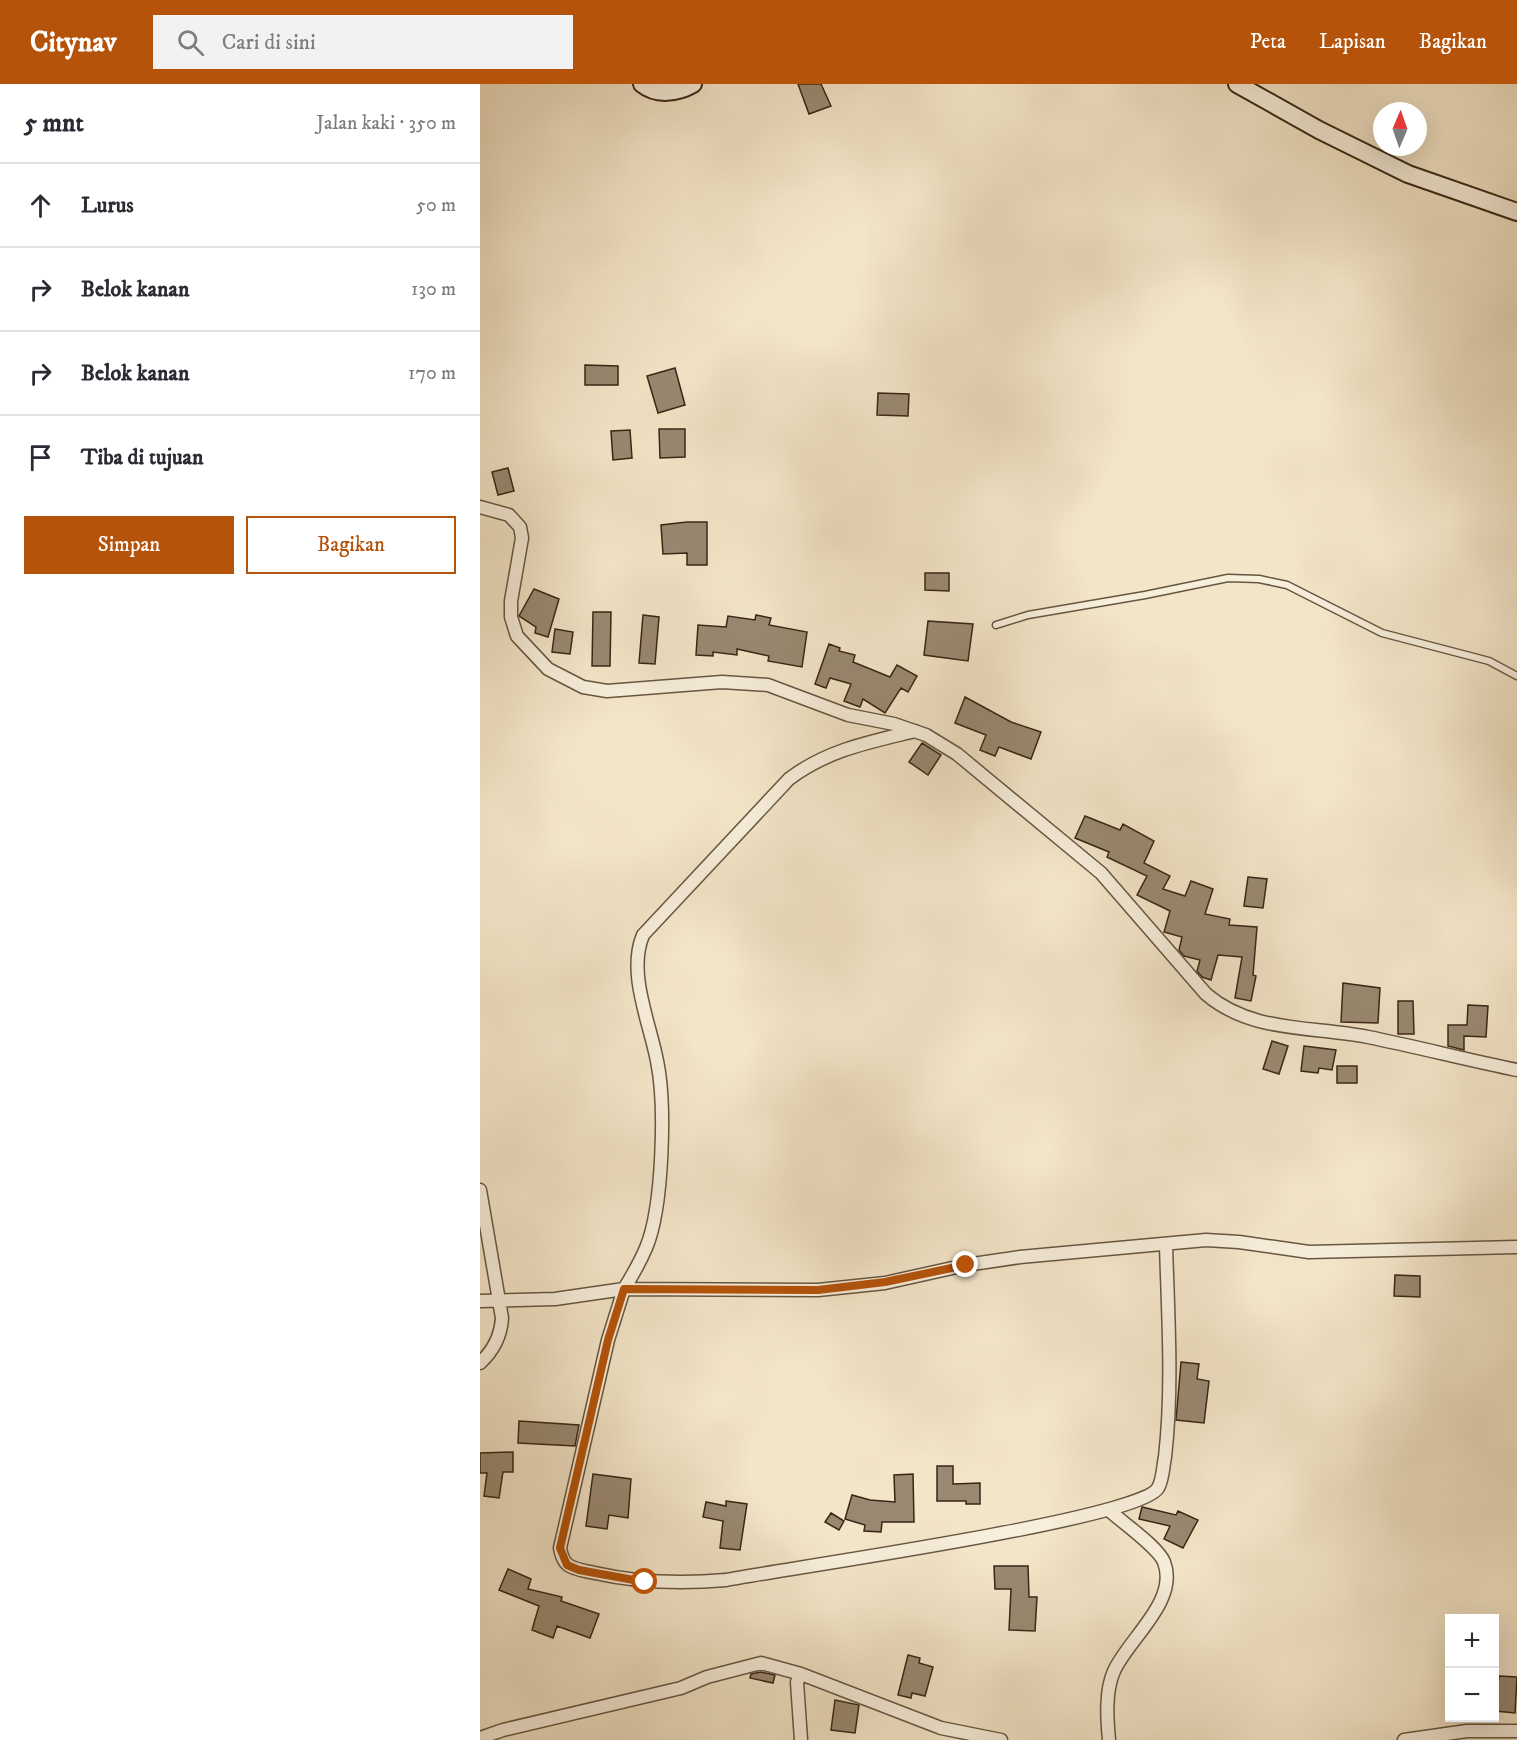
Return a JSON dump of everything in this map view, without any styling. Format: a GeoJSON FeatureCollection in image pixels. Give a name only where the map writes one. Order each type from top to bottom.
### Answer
{"type":"FeatureCollection","features":[{"type":"Feature","properties":{"kind":"main road"},"geometry":{"type":"LineString","coordinates":[[642,84],[649,90],[671,92],[693,84]]}},
{"type":"Feature","properties":{"kind":"main road"},"geometry":{"type":"LineString","coordinates":[[1237,84],[1319,130],[1408,174],[1517,212]]}},
{"type":"Feature","properties":{"kind":"street"},"geometry":{"type":"LineString","coordinates":[[480,507],[509,515],[520,527],[522,538],[511,601],[513,628],[526,647],[548,669],[567,681],[583,687],[607,691],[722,682],[768,685],[848,715],[916,730],[957,754],[1101,873],[1219,1006],[1257,1021],[1365,1036],[1517,1070]]}},
{"type":"Feature","properties":{"kind":"street"},"geometry":{"type":"LineString","coordinates":[[916,730],[836,751],[815,760],[795,774],[643,935],[639,946],[638,966],[658,1063],[661,1114],[659,1177],[653,1221],[646,1247],[624,1289],[608,1340],[560,1548],[567,1565],[579,1570],[645,1582],[714,1581],[980,1538],[1110,1511],[1150,1496],[1158,1489],[1167,1436],[1166,1245]]}},
{"type":"Feature","properties":{"kind":"street"},"geometry":{"type":"LineString","coordinates":[[480,1190],[501,1301],[501,1330],[487,1356],[480,1363]]}},
{"type":"Feature","properties":{"kind":"street"},"geometry":{"type":"LineString","coordinates":[[480,1301],[555,1299],[624,1289],[818,1290],[885,1282],[966,1265],[1020,1257],[1217,1241],[1309,1252],[1517,1247]]}},
{"type":"Feature","properties":{"kind":"street"},"geometry":{"type":"LineString","coordinates":[[1109,1740],[1108,1696],[1113,1672],[1134,1637],[1149,1622],[1162,1601],[1166,1580],[1163,1561],[1110,1511]]}},
{"type":"Feature","properties":{"kind":"street"},"geometry":{"type":"LineString","coordinates":[[480,1738],[503,1730],[681,1689],[706,1677],[761,1663],[801,1674],[941,1728],[1001,1740]]}},
{"type":"Feature","properties":{"kind":"street"},"geometry":{"type":"LineString","coordinates":[[801,1674],[797,1682],[801,1740]]}},
{"type":"Feature","properties":{"kind":"street"},"geometry":{"type":"LineString","coordinates":[[1404,1740],[1467,1731],[1517,1731]]}},
{"type":"Feature","properties":{"kind":"lane"},"geometry":{"type":"LineString","coordinates":[[996,625],[1028,615],[1228,578],[1260,579],[1287,585],[1382,633],[1489,660],[1517,676]]}},
{"type":"Feature","properties":{"kind":"building"},"geometry":{"type":"Polygon","coordinates":[[[798,84],[821,84],[831,106],[809,114],[798,84]]]}},
{"type":"Feature","properties":{"kind":"building"},"geometry":{"type":"Polygon","coordinates":[[[585,365],[618,366],[618,385],[585,385],[585,365]]]}},
{"type":"Feature","properties":{"kind":"building"},"geometry":{"type":"Polygon","coordinates":[[[675,368],[685,405],[658,413],[647,376],[675,368]]]}},
{"type":"Feature","properties":{"kind":"building"},"geometry":{"type":"Polygon","coordinates":[[[878,393],[909,394],[908,416],[877,415],[878,393]]]}},
{"type":"Feature","properties":{"kind":"building"},"geometry":{"type":"Polygon","coordinates":[[[659,429],[685,429],[685,457],[660,458],[659,429]]]}},
{"type":"Feature","properties":{"kind":"building"},"geometry":{"type":"Polygon","coordinates":[[[630,430],[632,458],[613,460],[611,431],[630,430]]]}},
{"type":"Feature","properties":{"kind":"building"},"geometry":{"type":"Polygon","coordinates":[[[508,468],[514,491],[498,495],[492,472],[508,468]]]}},
{"type":"Feature","properties":{"kind":"building"},"geometry":{"type":"Polygon","coordinates":[[[707,522],[707,565],[687,565],[687,553],[663,554],[661,525],[707,522]]]}},
{"type":"Feature","properties":{"kind":"building"},"geometry":{"type":"Polygon","coordinates":[[[925,573],[949,573],[949,591],[925,590],[925,573]]]}},
{"type":"Feature","properties":{"kind":"building"},"geometry":{"type":"Polygon","coordinates":[[[534,589],[559,599],[548,637],[535,633],[536,627],[519,616],[534,589]]]}},
{"type":"Feature","properties":{"kind":"building"},"geometry":{"type":"Polygon","coordinates":[[[593,612],[611,612],[610,666],[592,666],[593,612]]]}},
{"type":"Feature","properties":{"kind":"building"},"geometry":{"type":"Polygon","coordinates":[[[643,615],[659,617],[655,664],[639,663],[643,615]]]}},
{"type":"Feature","properties":{"kind":"building"},"geometry":{"type":"Polygon","coordinates":[[[756,615],[771,618],[769,625],[807,632],[802,667],[768,661],[769,656],[737,649],[737,655],[713,652],[713,656],[696,655],[698,625],[726,627],[728,616],[755,620],[756,615]]]}},
{"type":"Feature","properties":{"kind":"building"},"geometry":{"type":"Polygon","coordinates":[[[928,621],[973,624],[968,661],[924,655],[928,621]]]}},
{"type":"Feature","properties":{"kind":"building"},"geometry":{"type":"Polygon","coordinates":[[[555,629],[573,632],[570,654],[552,652],[555,629]]]}},
{"type":"Feature","properties":{"kind":"building"},"geometry":{"type":"Polygon","coordinates":[[[829,644],[840,648],[839,651],[855,655],[853,662],[890,677],[897,665],[917,676],[908,692],[901,688],[885,713],[863,699],[860,707],[844,701],[851,684],[830,678],[826,688],[815,684],[829,644]]]}},
{"type":"Feature","properties":{"kind":"building"},"geometry":{"type":"Polygon","coordinates":[[[965,697],[1011,722],[1041,732],[1031,759],[999,747],[995,756],[980,750],[986,735],[955,723],[965,697]]]}},
{"type":"Feature","properties":{"kind":"building"},"geometry":{"type":"Polygon","coordinates":[[[922,743],[941,755],[928,775],[909,762],[922,743]]]}},
{"type":"Feature","properties":{"kind":"building"},"geometry":{"type":"Polygon","coordinates":[[[1085,816],[1120,830],[1123,824],[1154,841],[1144,863],[1170,876],[1163,889],[1185,896],[1191,881],[1213,889],[1205,914],[1230,919],[1229,925],[1257,927],[1253,975],[1256,976],[1251,1001],[1235,998],[1242,957],[1218,955],[1211,980],[1202,977],[1197,971],[1200,960],[1184,956],[1179,950],[1182,937],[1164,932],[1170,911],[1137,895],[1147,876],[1107,857],[1109,852],[1075,838],[1085,816]]]}},
{"type":"Feature","properties":{"kind":"building"},"geometry":{"type":"Polygon","coordinates":[[[1248,877],[1267,879],[1263,908],[1244,906],[1248,877]]]}},
{"type":"Feature","properties":{"kind":"building"},"geometry":{"type":"Polygon","coordinates":[[[1343,983],[1380,988],[1378,1023],[1341,1022],[1343,983]]]}},
{"type":"Feature","properties":{"kind":"building"},"geometry":{"type":"Polygon","coordinates":[[[1398,1001],[1413,1001],[1414,1034],[1398,1034],[1398,1001]]]}},
{"type":"Feature","properties":{"kind":"building"},"geometry":{"type":"Polygon","coordinates":[[[1468,1005],[1488,1006],[1486,1037],[1464,1036],[1464,1050],[1448,1046],[1448,1025],[1467,1025],[1468,1005]]]}},
{"type":"Feature","properties":{"kind":"building"},"geometry":{"type":"Polygon","coordinates":[[[1272,1041],[1288,1046],[1279,1074],[1263,1069],[1272,1041]]]}},
{"type":"Feature","properties":{"kind":"building"},"geometry":{"type":"Polygon","coordinates":[[[1304,1046],[1336,1050],[1332,1070],[1319,1068],[1318,1073],[1301,1071],[1304,1046]]]}},
{"type":"Feature","properties":{"kind":"building"},"geometry":{"type":"Polygon","coordinates":[[[1337,1066],[1357,1066],[1357,1083],[1337,1083],[1337,1066]]]}},
{"type":"Feature","properties":{"kind":"building"},"geometry":{"type":"Polygon","coordinates":[[[1395,1275],[1420,1276],[1420,1297],[1394,1296],[1395,1275]]]}},
{"type":"Feature","properties":{"kind":"building"},"geometry":{"type":"Polygon","coordinates":[[[1181,1362],[1199,1364],[1197,1379],[1209,1381],[1204,1423],[1176,1420],[1181,1362]]]}},
{"type":"Feature","properties":{"kind":"building"},"geometry":{"type":"Polygon","coordinates":[[[519,1421],[579,1425],[575,1446],[518,1443],[519,1421]]]}},
{"type":"Feature","properties":{"kind":"building"},"geometry":{"type":"Polygon","coordinates":[[[513,1452],[513,1472],[503,1472],[499,1498],[484,1496],[487,1473],[480,1473],[480,1453],[513,1452]]]}},
{"type":"Feature","properties":{"kind":"building"},"geometry":{"type":"Polygon","coordinates":[[[937,1466],[953,1466],[953,1484],[980,1483],[980,1504],[966,1504],[966,1501],[937,1501],[937,1466]]]}},
{"type":"Feature","properties":{"kind":"building"},"geometry":{"type":"Polygon","coordinates":[[[593,1474],[631,1479],[628,1518],[609,1515],[607,1529],[586,1526],[593,1474]]]}},
{"type":"Feature","properties":{"kind":"building"},"geometry":{"type":"Polygon","coordinates":[[[913,1474],[914,1522],[882,1522],[881,1532],[864,1531],[865,1525],[845,1519],[852,1495],[870,1500],[895,1502],[894,1475],[913,1474]]]}},
{"type":"Feature","properties":{"kind":"building"},"geometry":{"type":"Polygon","coordinates":[[[726,1501],[747,1504],[740,1550],[720,1548],[723,1521],[703,1517],[706,1502],[726,1506],[726,1501]]]}},
{"type":"Feature","properties":{"kind":"building"},"geometry":{"type":"Polygon","coordinates":[[[1142,1507],[1176,1515],[1178,1511],[1198,1520],[1183,1548],[1164,1539],[1170,1526],[1139,1519],[1142,1507]]]}},
{"type":"Feature","properties":{"kind":"building"},"geometry":{"type":"Polygon","coordinates":[[[831,1513],[844,1521],[839,1530],[825,1522],[831,1513]]]}},
{"type":"Feature","properties":{"kind":"building"},"geometry":{"type":"Polygon","coordinates":[[[994,1566],[1028,1566],[1029,1597],[1037,1597],[1035,1631],[1009,1630],[1011,1589],[995,1589],[994,1566]]]}},
{"type":"Feature","properties":{"kind":"building"},"geometry":{"type":"Polygon","coordinates":[[[508,1569],[531,1579],[528,1589],[562,1597],[561,1601],[599,1614],[590,1638],[557,1626],[553,1638],[532,1630],[539,1606],[499,1590],[508,1569]]]}},
{"type":"Feature","properties":{"kind":"building"},"geometry":{"type":"Polygon","coordinates":[[[908,1655],[920,1658],[919,1663],[933,1667],[925,1696],[912,1693],[911,1698],[898,1695],[908,1655]]]}},
{"type":"Feature","properties":{"kind":"building"},"geometry":{"type":"Polygon","coordinates":[[[761,1672],[775,1675],[773,1683],[750,1678],[751,1674],[761,1672]]]}},
{"type":"Feature","properties":{"kind":"building"},"geometry":{"type":"Polygon","coordinates":[[[1499,1676],[1517,1677],[1515,1713],[1499,1711],[1499,1676]]]}},
{"type":"Feature","properties":{"kind":"building"},"geometry":{"type":"Polygon","coordinates":[[[835,1700],[859,1705],[855,1733],[831,1730],[835,1700]]]}},
{"type":"Feature","properties":{"kind":"route"},"geometry":{"type":"LineString","coordinates":[[645,1582],[579,1570],[567,1565],[561,1556],[560,1548],[608,1340],[624,1289],[818,1290],[885,1282],[966,1265]]}}]}
